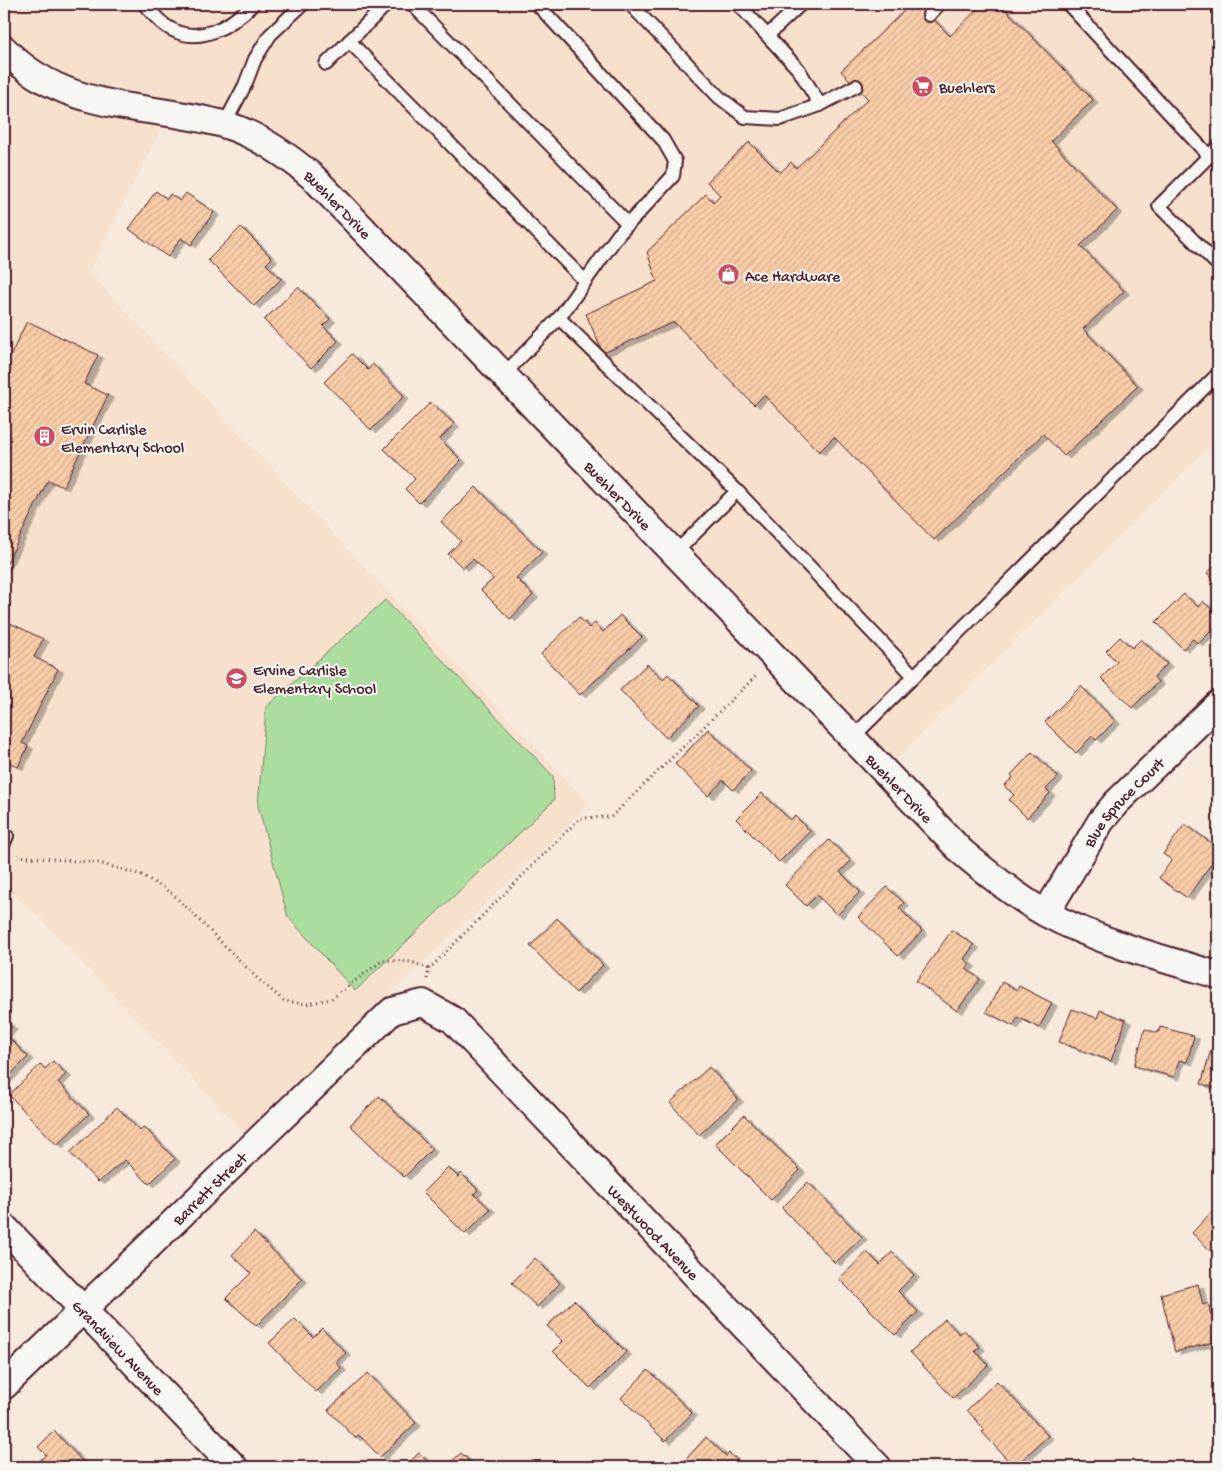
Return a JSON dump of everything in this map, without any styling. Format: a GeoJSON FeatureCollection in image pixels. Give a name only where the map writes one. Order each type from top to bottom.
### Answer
{"type":"FeatureCollection","features":[{"type":"Feature","properties":{"kind":"street","name":"Buehler Drive"},"geometry":{"type":"LineString","coordinates":[[4,49],[31,71],[58,87],[85,98],[224,125],[262,140],[295,162],[314,178],[962,852],[997,881],[1046,914],[1094,936],[1150,956],[1218,975]]}},
{"type":"Feature","properties":{"kind":"street","name":"Blue Spruce Court"},"geometry":{"type":"LineString","coordinates":[[1046,914],[1102,821],[1116,803],[1218,704]]}},
{"type":"Feature","properties":{"kind":"street","name":"Barrett Street"},"geometry":{"type":"LineString","coordinates":[[4,1386],[392,1011],[422,1003]]}},
{"type":"Feature","properties":{"kind":"street","name":"Westwood Avenue"},"geometry":{"type":"LineString","coordinates":[[422,1003],[453,1020],[878,1467]]}},
{"type":"Feature","properties":{"kind":"street","name":"Grandview Avenue"},"geometry":{"type":"LineString","coordinates":[[4,1227],[234,1467]]}},
{"type":"Feature","properties":{"kind":"lane"},"geometry":{"type":"LineString","coordinates":[[144,4],[166,27],[190,36],[218,31],[253,4]]}},
{"type":"Feature","properties":{"kind":"lane"},"geometry":{"type":"LineString","coordinates":[[224,125],[245,85],[255,59],[270,36],[304,4]]}},
{"type":"Feature","properties":{"kind":"lane"},"geometry":{"type":"LineString","coordinates":[[326,64],[387,4]]}},
{"type":"Feature","properties":{"kind":"lane"},"geometry":{"type":"LineString","coordinates":[[412,4],[628,224]]}},
{"type":"Feature","properties":{"kind":"lane"},"geometry":{"type":"LineString","coordinates":[[503,375],[559,318],[628,224],[674,176],[675,160],[663,140],[537,4]]}},
{"type":"Feature","properties":{"kind":"lane"},"geometry":{"type":"LineString","coordinates":[[630,4],[719,97],[745,117],[780,119],[820,105],[856,86]]}},
{"type":"Feature","properties":{"kind":"lane"},"geometry":{"type":"LineString","coordinates":[[738,4],[798,70],[820,105]]}},
{"type":"Feature","properties":{"kind":"lane"},"geometry":{"type":"LineString","coordinates":[[768,35],[801,4]]}},
{"type":"Feature","properties":{"kind":"lane"},"geometry":{"type":"LineString","coordinates":[[929,15],[939,4]]}},
{"type":"Feature","properties":{"kind":"lane"},"geometry":{"type":"LineString","coordinates":[[1068,4],[1214,152],[1159,206],[1218,265]]}},
{"type":"Feature","properties":{"kind":"lane"},"geometry":{"type":"LineString","coordinates":[[349,41],[586,281]]}},
{"type":"Feature","properties":{"kind":"lane"},"geometry":{"type":"LineString","coordinates":[[559,318],[737,492],[914,676]]}},
{"type":"Feature","properties":{"kind":"lane"},"geometry":{"type":"LineString","coordinates":[[852,739],[1218,374]]}},
{"type":"Feature","properties":{"kind":"lane"},"geometry":{"type":"LineString","coordinates":[[674,554],[737,492]]}},
{"type":"Feature","properties":{"kind":"path"},"geometry":{"type":"LineString","coordinates":[[422,1003],[429,969],[580,818],[611,817],[774,658]]}},
{"type":"Feature","properties":{"kind":"path"},"geometry":{"type":"LineString","coordinates":[[7,844],[18,856],[99,863],[142,875],[173,894],[257,978],[284,1001],[307,1004],[331,999],[383,960],[412,962],[429,969]]}},
{"type":"Feature","properties":{"kind":"shaded area"},"geometry":{"type":"Polygon","coordinates":[[[4,4],[1218,4],[1218,438],[875,780],[307,185],[247,145],[163,125],[89,272],[351,553],[590,804],[244,1133],[40,918],[4,887],[4,4]]]}},
{"type":"Feature","properties":{"kind":"green space"},"geometry":{"type":"Polygon","coordinates":[[[385,600],[553,776],[554,800],[355,991],[288,917],[258,806],[266,707],[385,600]]]}},
{"type":"Feature","properties":{"kind":"building"},"geometry":{"type":"Polygon","coordinates":[[[911,4],[918,4],[950,36],[983,4],[1006,4],[1003,7],[1093,100],[1051,141],[1117,210],[1080,246],[1124,291],[1083,329],[1138,386],[1064,456],[1043,434],[934,540],[834,437],[819,452],[764,395],[754,405],[674,322],[603,353],[586,314],[657,281],[647,252],[706,194],[713,202],[720,195],[707,182],[749,142],[780,173],[791,162],[796,168],[868,99],[841,71],[911,4]]]}},
{"type":"Feature","properties":{"kind":"building"},"geometry":{"type":"Polygon","coordinates":[[[156,191],[167,199],[170,194],[180,201],[186,193],[214,212],[191,245],[181,238],[168,257],[129,229],[156,191]]]}},
{"type":"Feature","properties":{"kind":"building"},"geometry":{"type":"Polygon","coordinates":[[[241,227],[272,258],[266,264],[281,279],[254,306],[208,260],[241,227]]]}},
{"type":"Feature","properties":{"kind":"building"},"geometry":{"type":"Polygon","coordinates":[[[298,287],[330,319],[323,326],[338,341],[311,368],[264,320],[298,287]]]}},
{"type":"Feature","properties":{"kind":"building","name":"Ervin Carlisle Elementary School"},"geometry":{"type":"Polygon","coordinates":[[[27,321],[98,355],[84,384],[108,395],[63,487],[48,480],[4,569],[4,369],[27,321]]]}},
{"type":"Feature","properties":{"kind":"building"},"geometry":{"type":"Polygon","coordinates":[[[352,354],[368,370],[373,364],[404,396],[371,430],[324,382],[352,354]]]}},
{"type":"Feature","properties":{"kind":"building"},"geometry":{"type":"Polygon","coordinates":[[[431,402],[454,424],[440,439],[461,460],[419,503],[405,489],[415,479],[384,449],[431,402]]]}},
{"type":"Feature","properties":{"kind":"building"},"geometry":{"type":"Polygon","coordinates":[[[476,487],[542,552],[516,578],[533,595],[510,619],[481,590],[493,579],[473,559],[463,568],[448,554],[461,541],[441,522],[476,487]]]}},
{"type":"Feature","properties":{"kind":"building"},"geometry":{"type":"Polygon","coordinates":[[[1218,563],[1218,584],[1207,573],[1218,563]]]}},
{"type":"Feature","properties":{"kind":"building"},"geometry":{"type":"Polygon","coordinates":[[[1184,594],[1198,607],[1203,601],[1218,616],[1218,624],[1198,644],[1193,639],[1183,649],[1156,622],[1184,594]]]}},
{"type":"Feature","properties":{"kind":"building"},"geometry":{"type":"Polygon","coordinates":[[[620,615],[642,637],[580,695],[541,654],[579,617],[589,628],[595,623],[603,632],[620,615]]]}},
{"type":"Feature","properties":{"kind":"building"},"geometry":{"type":"Polygon","coordinates":[[[4,620],[43,639],[34,657],[58,669],[22,743],[28,746],[18,767],[4,760],[4,620]]]}},
{"type":"Feature","properties":{"kind":"building"},"geometry":{"type":"Polygon","coordinates":[[[1120,637],[1132,648],[1141,639],[1167,664],[1154,677],[1158,682],[1132,708],[1101,678],[1117,662],[1106,651],[1120,637]]]}},
{"type":"Feature","properties":{"kind":"building"},"geometry":{"type":"Polygon","coordinates":[[[647,664],[663,679],[668,674],[699,706],[666,738],[620,690],[647,664]]]}},
{"type":"Feature","properties":{"kind":"building"},"geometry":{"type":"Polygon","coordinates":[[[1081,686],[1115,721],[1096,740],[1092,736],[1076,753],[1045,722],[1081,686]]]}},
{"type":"Feature","properties":{"kind":"building"},"geometry":{"type":"Polygon","coordinates":[[[708,729],[751,771],[733,790],[723,780],[708,796],[675,764],[708,729]]]}},
{"type":"Feature","properties":{"kind":"building"},"geometry":{"type":"Polygon","coordinates":[[[1032,752],[1058,777],[1046,789],[1050,793],[1027,818],[1009,800],[1014,795],[1004,786],[1013,777],[1011,775],[1032,752]]]}},
{"type":"Feature","properties":{"kind":"building"},"geometry":{"type":"Polygon","coordinates":[[[762,793],[790,820],[795,816],[810,831],[779,862],[736,819],[762,793]]]}},
{"type":"Feature","properties":{"kind":"building"},"geometry":{"type":"Polygon","coordinates":[[[1185,824],[1218,848],[1218,854],[1187,898],[1159,878],[1172,860],[1163,854],[1185,824]]]}},
{"type":"Feature","properties":{"kind":"building"},"geometry":{"type":"Polygon","coordinates":[[[829,840],[851,861],[840,872],[860,892],[837,915],[817,895],[806,906],[785,885],[829,840]]]}},
{"type":"Feature","properties":{"kind":"building"},"geometry":{"type":"Polygon","coordinates":[[[887,887],[904,903],[899,908],[922,931],[898,956],[858,917],[887,887]]]}},
{"type":"Feature","properties":{"kind":"building"},"geometry":{"type":"Polygon","coordinates":[[[557,918],[603,965],[576,993],[530,946],[557,918]]]}},
{"type":"Feature","properties":{"kind":"building"},"geometry":{"type":"Polygon","coordinates":[[[952,930],[974,945],[964,959],[970,964],[966,969],[980,979],[957,1011],[916,981],[952,930]]]}},
{"type":"Feature","properties":{"kind":"building"},"geometry":{"type":"Polygon","coordinates":[[[1002,982],[1017,990],[1019,986],[1052,1003],[1039,1028],[1018,1017],[1013,1026],[986,1012],[1002,982]]]}},
{"type":"Feature","properties":{"kind":"building"},"geometry":{"type":"Polygon","coordinates":[[[1072,1009],[1097,1018],[1100,1010],[1126,1020],[1111,1061],[1059,1042],[1072,1009]]]}},
{"type":"Feature","properties":{"kind":"building"},"geometry":{"type":"Polygon","coordinates":[[[4,1019],[12,1027],[5,1034],[28,1057],[4,1081],[4,1019]]]}},
{"type":"Feature","properties":{"kind":"building"},"geometry":{"type":"Polygon","coordinates":[[[1160,1027],[1194,1036],[1187,1062],[1179,1060],[1174,1077],[1134,1066],[1145,1029],[1158,1033],[1160,1027]]]}},
{"type":"Feature","properties":{"kind":"building"},"geometry":{"type":"Polygon","coordinates":[[[1211,1050],[1218,1052],[1218,1089],[1201,1084],[1211,1050]]]}},
{"type":"Feature","properties":{"kind":"building"},"geometry":{"type":"Polygon","coordinates":[[[53,1061],[66,1074],[58,1082],[89,1114],[57,1145],[9,1095],[41,1064],[45,1069],[53,1061]]]}},
{"type":"Feature","properties":{"kind":"building"},"geometry":{"type":"Polygon","coordinates":[[[709,1067],[738,1099],[699,1135],[670,1103],[709,1067]]]}},
{"type":"Feature","properties":{"kind":"building"},"geometry":{"type":"Polygon","coordinates":[[[379,1096],[432,1149],[404,1177],[350,1125],[379,1096]]]}},
{"type":"Feature","properties":{"kind":"building"},"geometry":{"type":"Polygon","coordinates":[[[117,1107],[140,1131],[144,1127],[175,1159],[149,1184],[125,1160],[98,1182],[70,1153],[117,1107]]]}},
{"type":"Feature","properties":{"kind":"building"},"geometry":{"type":"Polygon","coordinates":[[[744,1115],[800,1170],[771,1200],[715,1144],[744,1115]]]}},
{"type":"Feature","properties":{"kind":"building"},"geometry":{"type":"Polygon","coordinates":[[[448,1167],[458,1177],[461,1173],[478,1190],[474,1194],[490,1209],[465,1234],[423,1192],[448,1167]]]}},
{"type":"Feature","properties":{"kind":"building"},"geometry":{"type":"Polygon","coordinates":[[[808,1182],[862,1237],[835,1263],[782,1208],[808,1182]]]}},
{"type":"Feature","properties":{"kind":"building"},"geometry":{"type":"Polygon","coordinates":[[[1218,1205],[1218,1258],[1192,1233],[1218,1205]]]}},
{"type":"Feature","properties":{"kind":"building"},"geometry":{"type":"Polygon","coordinates":[[[254,1232],[302,1279],[256,1326],[226,1298],[251,1273],[232,1255],[254,1232]]]}},
{"type":"Feature","properties":{"kind":"building"},"geometry":{"type":"Polygon","coordinates":[[[867,1252],[880,1265],[892,1252],[914,1275],[898,1291],[918,1312],[895,1335],[839,1279],[867,1252]]]}},
{"type":"Feature","properties":{"kind":"building"},"geometry":{"type":"Polygon","coordinates":[[[535,1258],[560,1283],[537,1307],[512,1283],[535,1258]]]}},
{"type":"Feature","properties":{"kind":"building"},"geometry":{"type":"Polygon","coordinates":[[[1198,1284],[1203,1305],[1208,1303],[1211,1315],[1218,1313],[1218,1341],[1175,1352],[1161,1294],[1198,1284]]]}},
{"type":"Feature","properties":{"kind":"building"},"geometry":{"type":"Polygon","coordinates":[[[574,1300],[626,1352],[590,1388],[553,1351],[563,1341],[547,1326],[574,1300]]]}},
{"type":"Feature","properties":{"kind":"building"},"geometry":{"type":"Polygon","coordinates":[[[295,1319],[313,1337],[322,1328],[346,1353],[336,1362],[341,1368],[316,1392],[269,1343],[295,1319]]]}},
{"type":"Feature","properties":{"kind":"building"},"geometry":{"type":"Polygon","coordinates":[[[945,1319],[959,1334],[964,1330],[980,1347],[975,1351],[988,1365],[953,1398],[910,1352],[945,1319]]]}},
{"type":"Feature","properties":{"kind":"building"},"geometry":{"type":"Polygon","coordinates":[[[648,1370],[692,1413],[665,1441],[621,1398],[648,1370]]]}},
{"type":"Feature","properties":{"kind":"building"},"geometry":{"type":"Polygon","coordinates":[[[368,1373],[416,1423],[380,1457],[359,1435],[355,1438],[328,1410],[368,1373]]]}},
{"type":"Feature","properties":{"kind":"building"},"geometry":{"type":"Polygon","coordinates":[[[997,1381],[1048,1436],[1014,1467],[982,1432],[985,1430],[967,1410],[997,1381]]]}},
{"type":"Feature","properties":{"kind":"building"},"geometry":{"type":"Polygon","coordinates":[[[54,1431],[85,1464],[82,1467],[33,1467],[46,1455],[38,1447],[54,1431]]]}},
{"type":"Feature","properties":{"kind":"building"},"geometry":{"type":"Polygon","coordinates":[[[706,1437],[726,1456],[729,1453],[744,1467],[679,1467],[706,1437]]]}},
{"type":"Feature","properties":{"kind":"building"},"geometry":{"type":"Polygon","coordinates":[[[419,1453],[433,1467],[404,1467],[419,1453]]]}},
{"type":"Feature","properties":{"kind":"building"},"geometry":{"type":"Polygon","coordinates":[[[461,1453],[475,1467],[446,1467],[461,1453]]]}},
{"type":"Feature","properties":{"kind":"place","name":"Buehlers"},"geometry":{"type":"Point","coordinates":[923,86]}},
{"type":"Feature","properties":{"kind":"place","name":"Ace Hardware"},"geometry":{"type":"Point","coordinates":[729,275]}},
{"type":"Feature","properties":{"kind":"place","name":"Ervin Carlisle Elementary School"},"geometry":{"type":"Point","coordinates":[45,437]}},
{"type":"Feature","properties":{"kind":"place","name":"Ervine Carlisle Elementary School"},"geometry":{"type":"Point","coordinates":[237,678]}}]}
